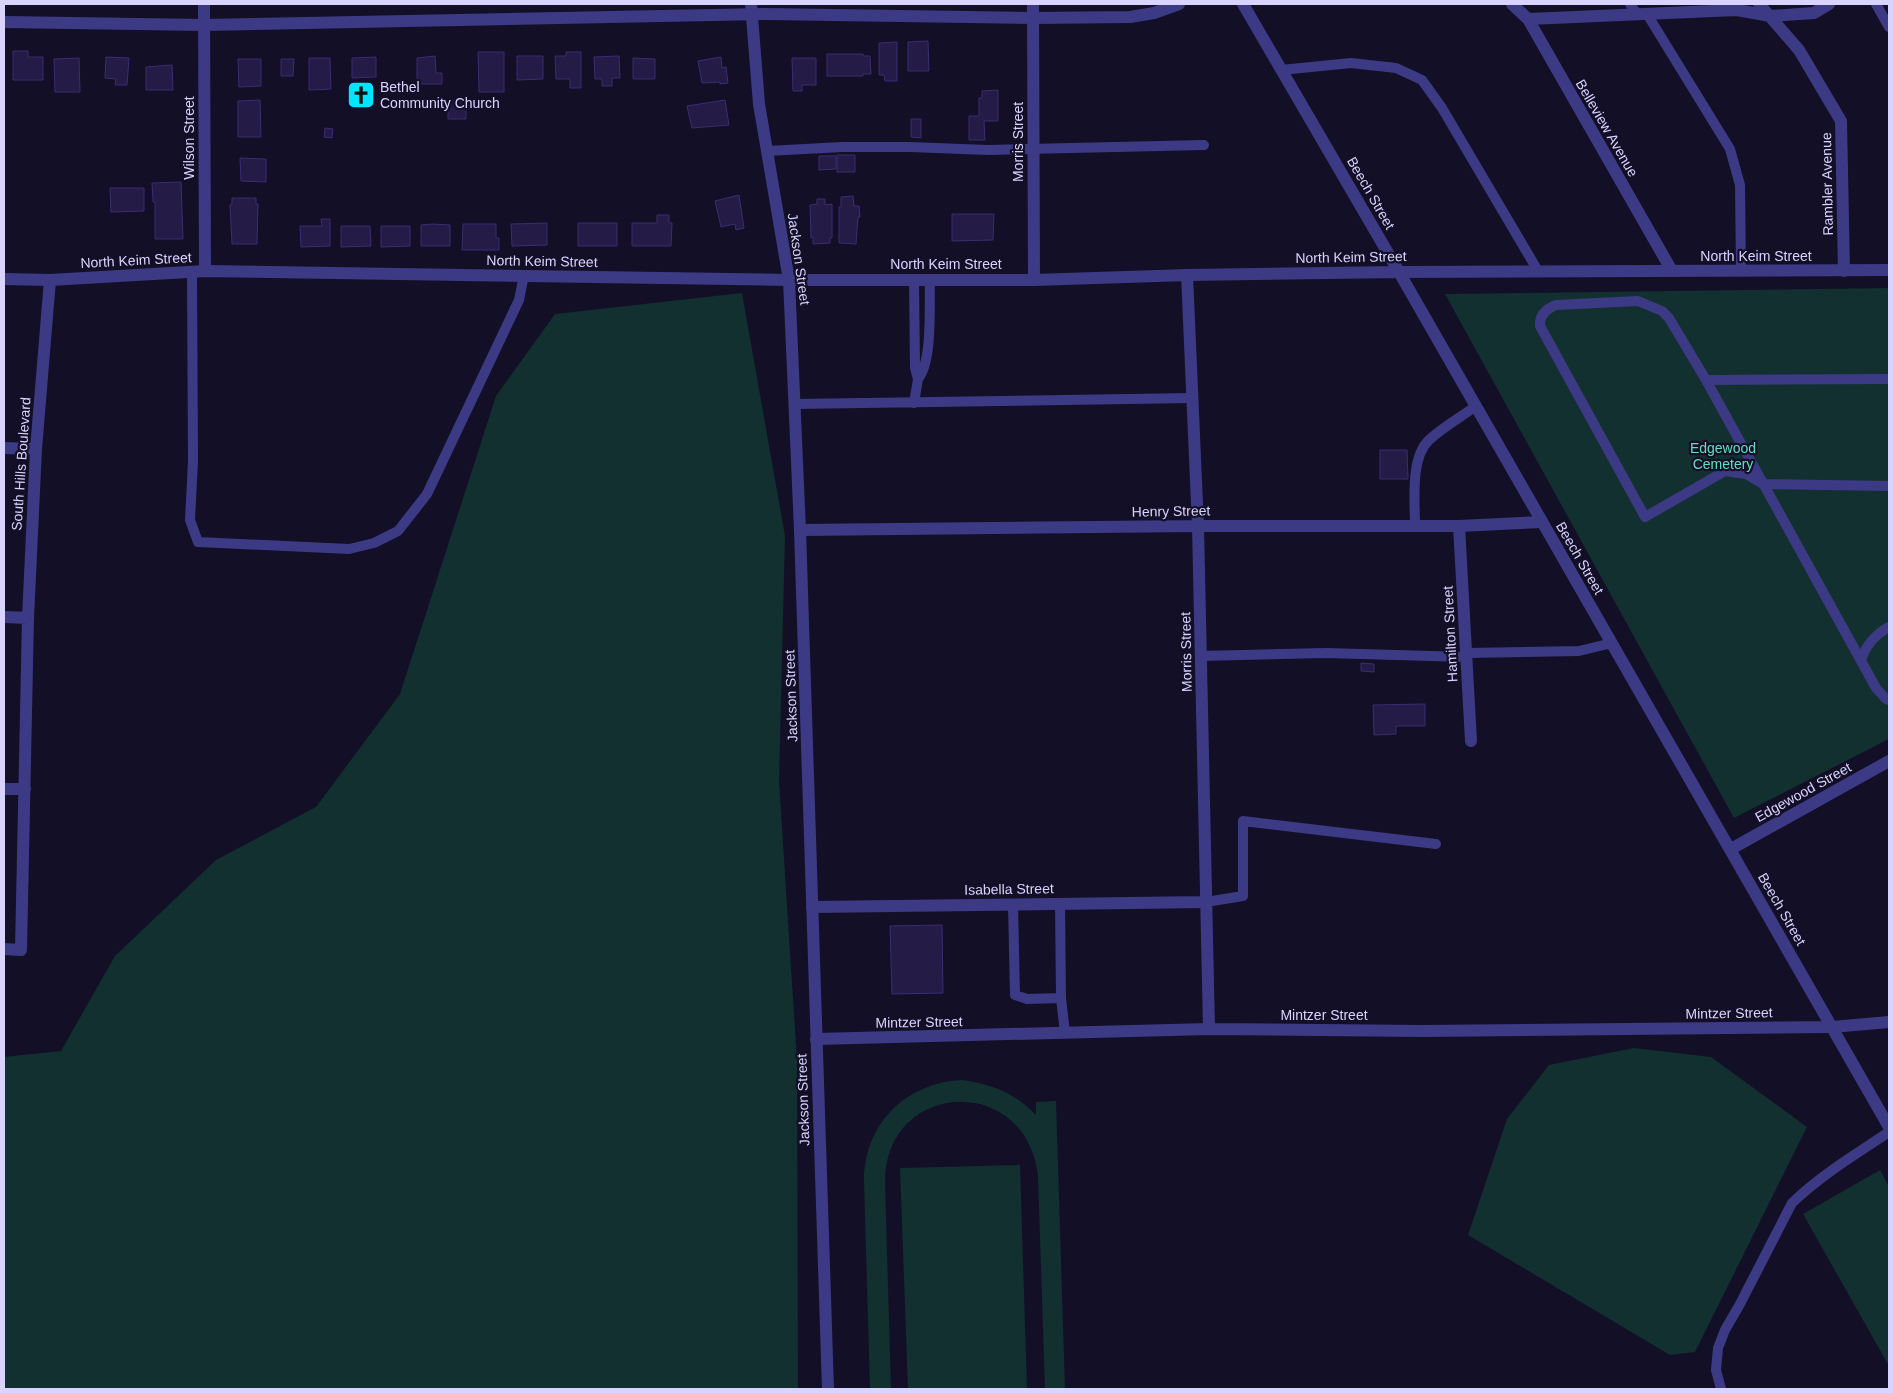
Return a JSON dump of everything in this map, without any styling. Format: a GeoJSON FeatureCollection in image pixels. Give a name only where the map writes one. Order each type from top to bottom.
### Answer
{"type":"FeatureCollection","features":[{"type":"Feature","properties":{"kind":"street","name":"Wilson Street"},"geometry":{"type":"LineString","coordinates":[[204,4],[205,271]]}},
{"type":"Feature","properties":{"kind":"street","name":"Morris Street"},"geometry":{"type":"LineString","coordinates":[[1033,4],[1034,280]]}},
{"type":"Feature","properties":{"kind":"street"},"geometry":{"type":"LineString","coordinates":[[4,22],[204,25],[752,9],[1032,18],[1130,16],[1154,13],[1179,4]]}},
{"type":"Feature","properties":{"kind":"street","name":"Beech Street"},"geometry":{"type":"LineString","coordinates":[[1243,4],[1731,849],[1889,1127]]}},
{"type":"Feature","properties":{"kind":"street","name":"Belleview Avenue"},"geometry":{"type":"LineString","coordinates":[[1512,4],[1528,19],[1672,271]]}},
{"type":"Feature","properties":{"kind":"street","name":"Rambler Avenue"},"geometry":{"type":"LineString","coordinates":[[1759,4],[1799,50],[1841,121],[1844,271]]}},
{"type":"Feature","properties":{"kind":"street"},"geometry":{"type":"LineString","coordinates":[[1528,19],[1638,11],[1737,10],[1770,16],[1814,13],[1829,4]]}},
{"type":"Feature","properties":{"kind":"street","name":"Jackson Street"},"geometry":{"type":"LineString","coordinates":[[752,9],[759,104],[789,280],[800,530],[828,1389]]}},
{"type":"Feature","properties":{"kind":"street","name":"North Keim Street"},"geometry":{"type":"LineString","coordinates":[[4,279],[50,280],[205,271],[789,280],[1034,280],[1187,275],[1399,272],[1889,270]]}},
{"type":"Feature","properties":{"kind":"street","name":"Morris Street"},"geometry":{"type":"LineString","coordinates":[[1187,275],[1198,526],[1209,1030]]}},
{"type":"Feature","properties":{"kind":"street","name":"South Hills Boulevard"},"geometry":{"type":"LineString","coordinates":[[4,949],[21,950],[28,618],[36,449],[50,280]]}},
{"type":"Feature","properties":{"kind":"street"},"geometry":{"type":"LineString","coordinates":[[4,448],[36,449]]}},
{"type":"Feature","properties":{"kind":"street","name":"Henry Street"},"geometry":{"type":"LineString","coordinates":[[800,530],[1198,526],[1458,526],[1542,522]]}},
{"type":"Feature","properties":{"kind":"street","name":"Hamilton Street"},"geometry":{"type":"LineString","coordinates":[[1458,526],[1471,741]]}},
{"type":"Feature","properties":{"kind":"street"},"geometry":{"type":"LineString","coordinates":[[4,617],[28,618]]}},
{"type":"Feature","properties":{"kind":"street","name":"Edgewood Street"},"geometry":{"type":"LineString","coordinates":[[1731,849],[1889,762]]}},
{"type":"Feature","properties":{"kind":"street"},"geometry":{"type":"LineString","coordinates":[[4,789],[25,789]]}},
{"type":"Feature","properties":{"kind":"street","name":"Isabella Street"},"geometry":{"type":"LineString","coordinates":[[812,907],[1206,902]]}},
{"type":"Feature","properties":{"kind":"street","name":"Mintzer Street"},"geometry":{"type":"LineString","coordinates":[[816,1039],[1209,1030],[1422,1031],[1832,1027],[1889,1022]]}},
{"type":"Feature","properties":{"kind":"lane"},"geometry":{"type":"LineString","coordinates":[[1876,4],[1889,27]]}},
{"type":"Feature","properties":{"kind":"lane"},"geometry":{"type":"LineString","coordinates":[[1638,11],[1730,149],[1740,185],[1741,271]]}},
{"type":"Feature","properties":{"kind":"lane"},"geometry":{"type":"LineString","coordinates":[[1282,70],[1351,63],[1396,68],[1422,80],[1442,108],[1538,271]]}},
{"type":"Feature","properties":{"kind":"lane"},"geometry":{"type":"LineString","coordinates":[[766,151],[842,147],[988,150],[1204,145]]}},
{"type":"Feature","properties":{"kind":"lane"},"geometry":{"type":"LineString","coordinates":[[192,272],[193,462],[190,520],[198,542],[349,550],[374,543],[398,531],[427,494],[519,300],[524,275]]}},
{"type":"Feature","properties":{"kind":"lane"},"geometry":{"type":"LineString","coordinates":[[914,279],[915,368],[918,379],[914,403]]}},
{"type":"Feature","properties":{"kind":"lane"},"geometry":{"type":"LineString","coordinates":[[918,379],[924,372],[928,358],[930,279]]}},
{"type":"Feature","properties":{"kind":"lane"},"geometry":{"type":"LineString","coordinates":[[1889,486],[1763,484],[1746,474],[1725,471],[1645,517],[1540,326],[1540,320],[1546,308],[1556,305],[1638,301],[1662,310],[1706,380],[1763,484],[1876,688],[1889,700]]}},
{"type":"Feature","properties":{"kind":"lane"},"geometry":{"type":"LineString","coordinates":[[1706,380],[1889,380]]}},
{"type":"Feature","properties":{"kind":"lane"},"geometry":{"type":"LineString","coordinates":[[795,404],[1193,398]]}},
{"type":"Feature","properties":{"kind":"lane"},"geometry":{"type":"LineString","coordinates":[[1415,526],[1416,467],[1420,455],[1428,441],[1476,406]]}},
{"type":"Feature","properties":{"kind":"lane"},"geometry":{"type":"LineString","coordinates":[[1861,661],[1863,653],[1871,641],[1889,627]]}},
{"type":"Feature","properties":{"kind":"lane"},"geometry":{"type":"LineString","coordinates":[[1201,656],[1326,653],[1466,655],[1579,651],[1612,643]]}},
{"type":"Feature","properties":{"kind":"lane"},"geometry":{"type":"LineString","coordinates":[[1206,902],[1243,896],[1243,821],[1436,844]]}},
{"type":"Feature","properties":{"kind":"lane"},"geometry":{"type":"LineString","coordinates":[[1013,904],[1015,995],[1028,999],[1061,998]]}},
{"type":"Feature","properties":{"kind":"lane"},"geometry":{"type":"LineString","coordinates":[[1060,904],[1061,998],[1065,1033]]}},
{"type":"Feature","properties":{"kind":"lane"},"geometry":{"type":"LineString","coordinates":[[1721,1389],[1716,1370],[1718,1348],[1721,1339],[1792,1203],[1805,1190],[1889,1132]]}},
{"type":"Feature","properties":{"kind":"green space","name":"Edgewood Cemetery"},"geometry":{"type":"Polygon","coordinates":[[[1889,288],[1889,739],[1734,818],[1445,294],[1889,288]]]}},
{"type":"Feature","properties":{"kind":"green space"},"geometry":{"type":"Polygon","coordinates":[[[742,293],[785,536],[779,781],[797,1061],[798,1389],[4,1389],[4,1057],[61,1051],[115,956],[216,860],[316,807],[400,694],[496,396],[555,314],[742,293]]]}},
{"type":"Feature","properties":{"kind":"green space"},"geometry":{"type":"Polygon","coordinates":[[[1634,1048],[1711,1057],[1807,1127],[1695,1352],[1670,1355],[1468,1235],[1507,1119],[1549,1065],[1634,1048]]]}},
{"type":"Feature","properties":{"kind":"green space"},"geometry":{"type":"Polygon","coordinates":[[[962,1080],[993,1087],[1011,1095],[1036,1115],[1036,1102],[1056,1101],[1065,1389],[1045,1389],[1038,1176],[1028,1142],[1009,1119],[984,1105],[957,1102],[930,1108],[907,1123],[891,1148],[885,1182],[891,1389],[870,1389],[864,1182],[866,1161],[871,1142],[880,1125],[892,1110],[906,1098],[923,1089],[941,1083],[962,1080]]]}},
{"type":"Feature","properties":{"kind":"green space"},"geometry":{"type":"Polygon","coordinates":[[[1020,1165],[1027,1389],[908,1389],[900,1168],[1020,1165]]]}},
{"type":"Feature","properties":{"kind":"green space"},"geometry":{"type":"Polygon","coordinates":[[[1880,1170],[1889,1187],[1889,1366],[1803,1214],[1880,1170]]]}},
{"type":"Feature","properties":{"kind":"building"},"geometry":{"type":"Polygon","coordinates":[[[928,41],[929,71],[908,71],[908,42],[928,41]]]}},
{"type":"Feature","properties":{"kind":"building"},"geometry":{"type":"Polygon","coordinates":[[[897,42],[897,81],[885,81],[884,75],[879,75],[879,43],[897,42]]]}},
{"type":"Feature","properties":{"kind":"building"},"geometry":{"type":"Polygon","coordinates":[[[13,51],[28,51],[28,57],[43,57],[43,80],[13,80],[13,51]]]}},
{"type":"Feature","properties":{"kind":"building"},"geometry":{"type":"Polygon","coordinates":[[[478,52],[504,52],[504,92],[479,92],[478,52]]]}},
{"type":"Feature","properties":{"kind":"building"},"geometry":{"type":"Polygon","coordinates":[[[566,52],[581,52],[581,88],[570,88],[570,79],[556,79],[555,56],[566,56],[566,52]]]}},
{"type":"Feature","properties":{"kind":"building"},"geometry":{"type":"Polygon","coordinates":[[[827,54],[863,54],[863,56],[870,56],[871,74],[863,74],[863,76],[827,76],[827,54]]]}},
{"type":"Feature","properties":{"kind":"building"},"geometry":{"type":"Polygon","coordinates":[[[435,56],[436,73],[442,73],[442,84],[417,84],[417,58],[435,56]]]}},
{"type":"Feature","properties":{"kind":"building"},"geometry":{"type":"Polygon","coordinates":[[[517,56],[543,56],[543,79],[517,80],[517,56]]]}},
{"type":"Feature","properties":{"kind":"building"},"geometry":{"type":"Polygon","coordinates":[[[619,56],[620,78],[612,78],[612,86],[602,86],[602,79],[595,79],[594,57],[619,56]]]}},
{"type":"Feature","properties":{"kind":"building"},"geometry":{"type":"Polygon","coordinates":[[[106,57],[129,58],[127,85],[115,85],[116,79],[105,78],[106,57]]]}},
{"type":"Feature","properties":{"kind":"building"},"geometry":{"type":"Polygon","coordinates":[[[376,57],[376,77],[352,78],[352,58],[376,57]]]}},
{"type":"Feature","properties":{"kind":"building"},"geometry":{"type":"Polygon","coordinates":[[[721,57],[722,68],[726,67],[728,83],[702,83],[698,61],[721,57]]]}},
{"type":"Feature","properties":{"kind":"building"},"geometry":{"type":"Polygon","coordinates":[[[79,58],[80,92],[55,92],[54,59],[79,58]]]}},
{"type":"Feature","properties":{"kind":"building"},"geometry":{"type":"Polygon","coordinates":[[[309,58],[330,58],[331,89],[309,90],[309,58]]]}},
{"type":"Feature","properties":{"kind":"building"},"geometry":{"type":"Polygon","coordinates":[[[633,58],[655,59],[655,79],[633,79],[633,58]]]}},
{"type":"Feature","properties":{"kind":"building"},"geometry":{"type":"Polygon","coordinates":[[[792,58],[816,58],[816,85],[802,85],[802,91],[793,91],[792,58]]]}},
{"type":"Feature","properties":{"kind":"building"},"geometry":{"type":"Polygon","coordinates":[[[238,59],[261,59],[261,86],[239,87],[238,59]]]}},
{"type":"Feature","properties":{"kind":"building"},"geometry":{"type":"Polygon","coordinates":[[[281,59],[294,59],[293,76],[281,76],[281,59]]]}},
{"type":"Feature","properties":{"kind":"building"},"geometry":{"type":"Polygon","coordinates":[[[172,65],[173,90],[146,90],[146,67],[172,65]]]}},
{"type":"Feature","properties":{"kind":"building"},"geometry":{"type":"Polygon","coordinates":[[[998,90],[998,121],[984,121],[985,140],[969,140],[969,116],[979,116],[979,98],[982,98],[982,91],[998,90]]]}},
{"type":"Feature","properties":{"kind":"building"},"geometry":{"type":"Polygon","coordinates":[[[260,100],[261,137],[238,137],[238,101],[260,100]]]}},
{"type":"Feature","properties":{"kind":"building"},"geometry":{"type":"Polygon","coordinates":[[[466,100],[466,119],[448,119],[448,101],[466,100]]]}},
{"type":"Feature","properties":{"kind":"building"},"geometry":{"type":"Polygon","coordinates":[[[725,100],[729,125],[692,128],[687,106],[725,100]]]}},
{"type":"Feature","properties":{"kind":"building"},"geometry":{"type":"Polygon","coordinates":[[[911,119],[921,119],[921,138],[911,137],[911,119]]]}},
{"type":"Feature","properties":{"kind":"building"},"geometry":{"type":"Polygon","coordinates":[[[325,128],[333,129],[332,138],[324,137],[325,128]]]}},
{"type":"Feature","properties":{"kind":"building"},"geometry":{"type":"Polygon","coordinates":[[[837,155],[855,155],[855,172],[837,172],[837,155]]]}},
{"type":"Feature","properties":{"kind":"building"},"geometry":{"type":"Polygon","coordinates":[[[819,156],[836,156],[836,169],[819,170],[819,156]]]}},
{"type":"Feature","properties":{"kind":"building"},"geometry":{"type":"Polygon","coordinates":[[[240,158],[266,159],[266,182],[241,181],[240,158]]]}},
{"type":"Feature","properties":{"kind":"building"},"geometry":{"type":"Polygon","coordinates":[[[181,182],[183,239],[155,239],[155,202],[153,202],[152,183],[181,182]]]}},
{"type":"Feature","properties":{"kind":"building"},"geometry":{"type":"Polygon","coordinates":[[[110,188],[144,188],[144,211],[111,212],[110,188]]]}},
{"type":"Feature","properties":{"kind":"building"},"geometry":{"type":"Polygon","coordinates":[[[739,195],[744,228],[736,230],[735,224],[721,227],[715,201],[739,195]]]}},
{"type":"Feature","properties":{"kind":"building"},"geometry":{"type":"Polygon","coordinates":[[[853,196],[854,206],[859,206],[860,217],[858,217],[856,244],[839,243],[839,207],[841,207],[841,197],[853,196]]]}},
{"type":"Feature","properties":{"kind":"building"},"geometry":{"type":"Polygon","coordinates":[[[232,198],[256,198],[256,204],[258,204],[257,244],[232,244],[230,205],[232,204],[232,198]]]}},
{"type":"Feature","properties":{"kind":"building"},"geometry":{"type":"Polygon","coordinates":[[[817,199],[825,199],[825,205],[832,204],[832,238],[830,238],[830,243],[813,244],[813,237],[811,238],[810,205],[817,204],[817,199]]]}},
{"type":"Feature","properties":{"kind":"building"},"geometry":{"type":"Polygon","coordinates":[[[952,214],[994,214],[993,240],[952,241],[952,214]]]}},
{"type":"Feature","properties":{"kind":"building"},"geometry":{"type":"Polygon","coordinates":[[[657,215],[669,215],[669,223],[672,223],[671,246],[632,246],[632,223],[657,223],[657,215]]]}},
{"type":"Feature","properties":{"kind":"building"},"geometry":{"type":"Polygon","coordinates":[[[321,219],[330,219],[330,246],[301,247],[300,226],[322,226],[321,219]]]}},
{"type":"Feature","properties":{"kind":"building"},"geometry":{"type":"Polygon","coordinates":[[[547,223],[547,245],[512,246],[511,224],[547,223]]]}},
{"type":"Feature","properties":{"kind":"building"},"geometry":{"type":"Polygon","coordinates":[[[578,223],[617,223],[617,246],[578,246],[578,223]]]}},
{"type":"Feature","properties":{"kind":"building"},"geometry":{"type":"Polygon","coordinates":[[[463,224],[496,224],[496,238],[499,238],[499,250],[462,250],[463,224]]]}},
{"type":"Feature","properties":{"kind":"building"},"geometry":{"type":"Polygon","coordinates":[[[421,225],[450,225],[450,246],[421,246],[421,225]]]}},
{"type":"Feature","properties":{"kind":"building"},"geometry":{"type":"Polygon","coordinates":[[[341,226],[370,226],[371,246],[341,247],[341,226]]]}},
{"type":"Feature","properties":{"kind":"building"},"geometry":{"type":"Polygon","coordinates":[[[381,226],[410,226],[410,246],[381,247],[381,226]]]}},
{"type":"Feature","properties":{"kind":"building"},"geometry":{"type":"Polygon","coordinates":[[[1380,450],[1407,450],[1408,479],[1380,479],[1380,450]]]}},
{"type":"Feature","properties":{"kind":"building"},"geometry":{"type":"Polygon","coordinates":[[[1361,663],[1374,664],[1374,672],[1361,671],[1361,663]]]}},
{"type":"Feature","properties":{"kind":"building"},"geometry":{"type":"Polygon","coordinates":[[[1425,704],[1425,726],[1396,726],[1396,734],[1374,735],[1373,705],[1425,704]]]}},
{"type":"Feature","properties":{"kind":"building"},"geometry":{"type":"Polygon","coordinates":[[[942,925],[943,993],[892,994],[890,926],[942,925]]]}},
{"type":"Feature","properties":{"kind":"place","name":"Bethel Community Church"},"geometry":{"type":"Point","coordinates":[361,95]}}]}
